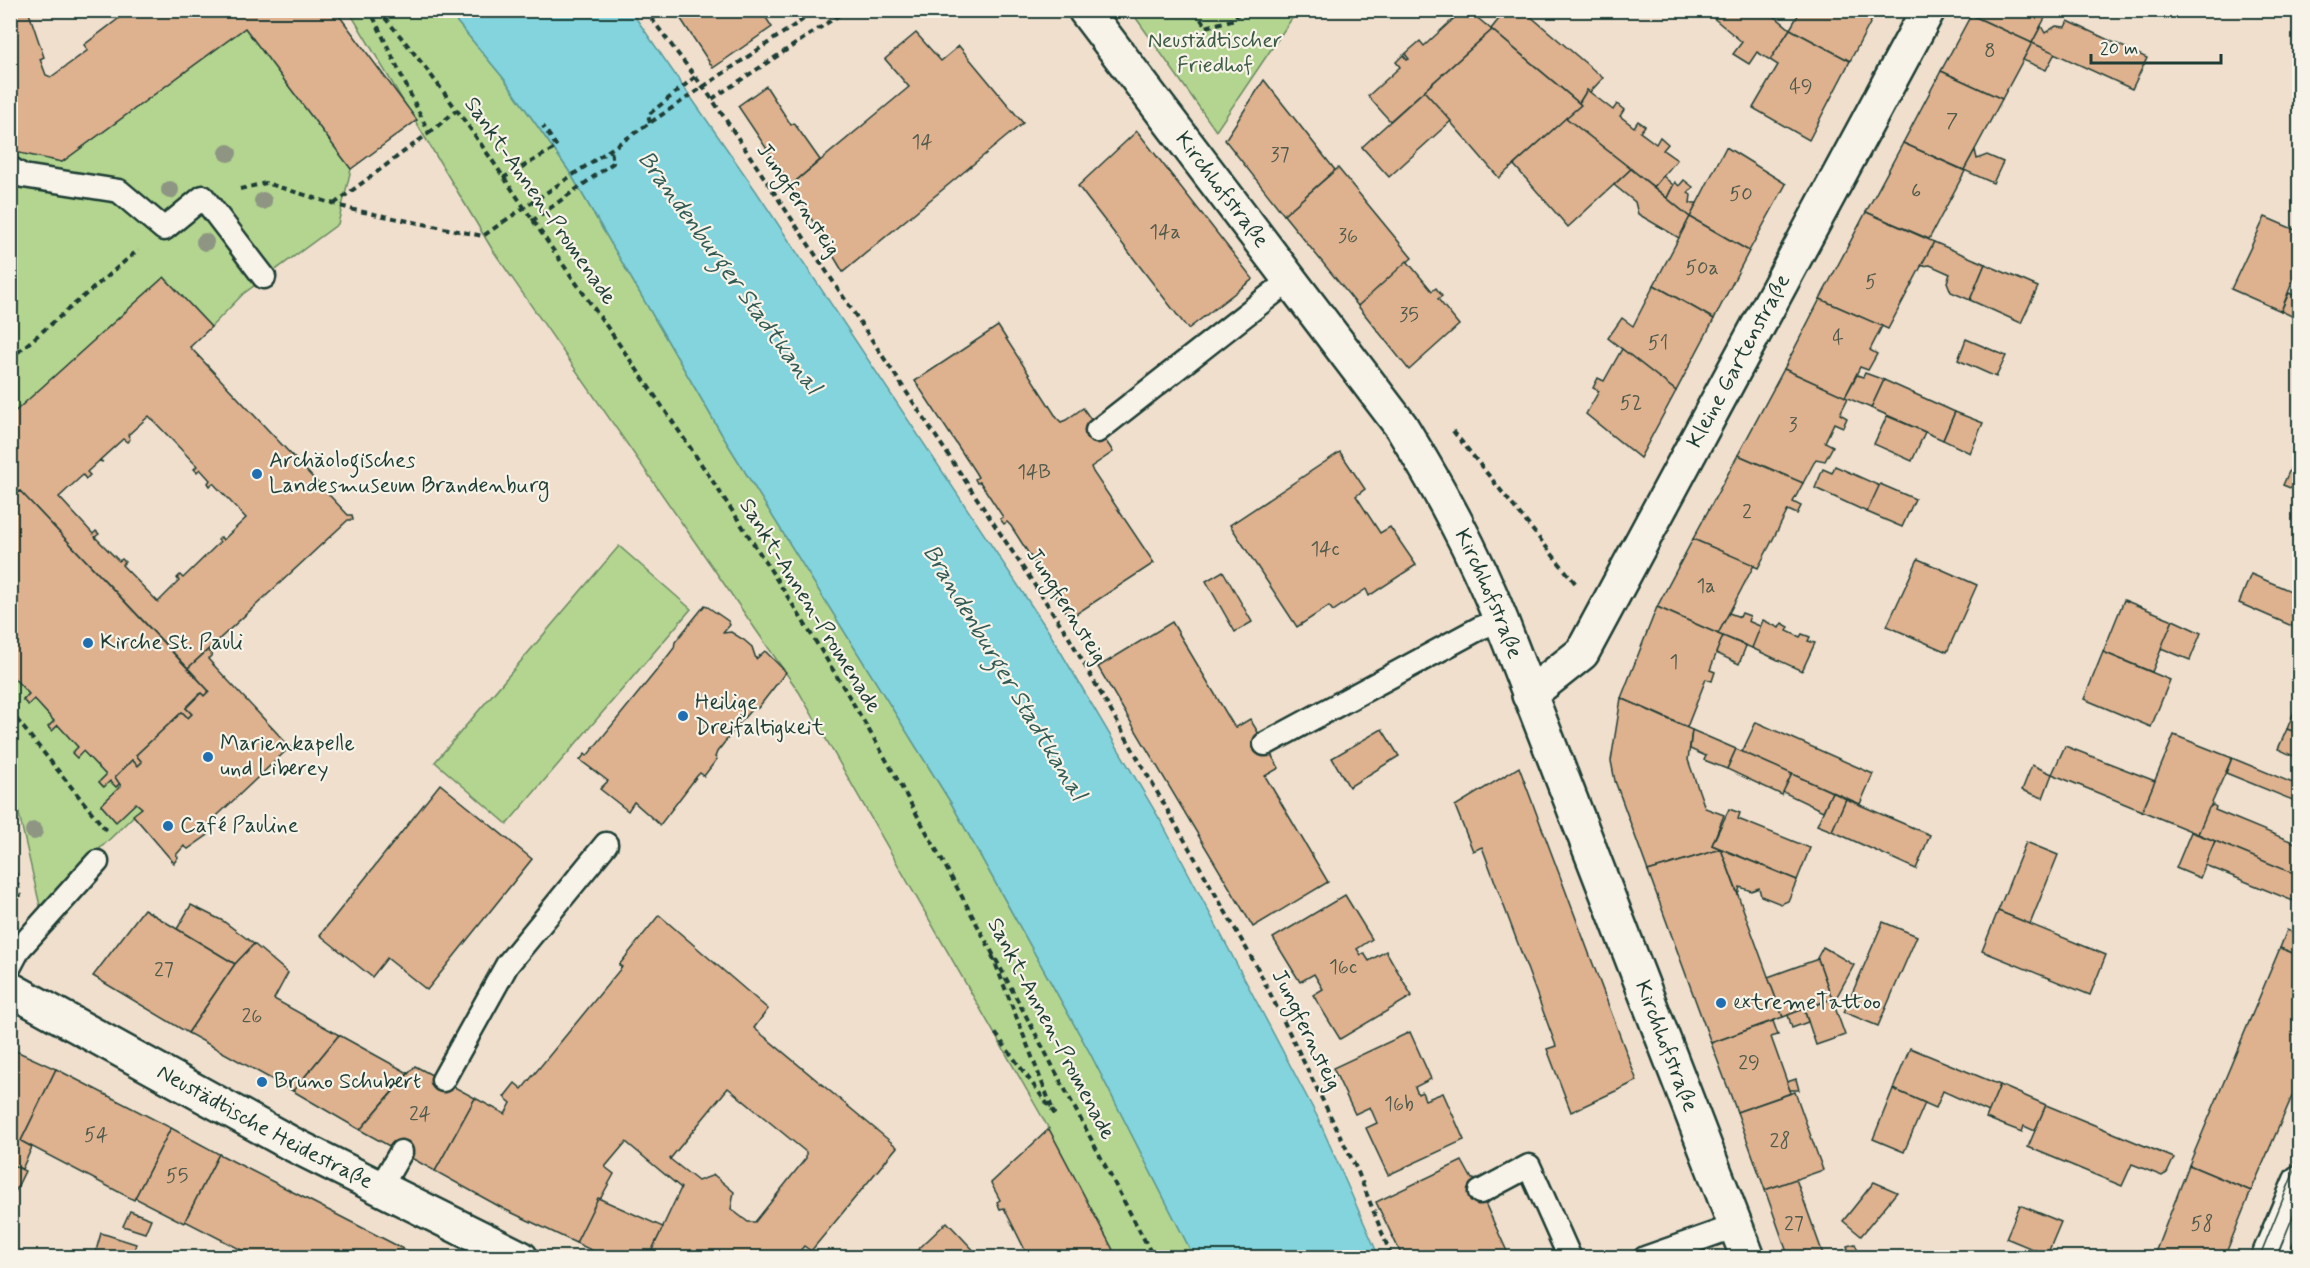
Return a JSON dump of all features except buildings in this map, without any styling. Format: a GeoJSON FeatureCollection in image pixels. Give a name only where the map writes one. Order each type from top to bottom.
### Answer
{"type":"FeatureCollection","features":[{"type":"Feature","properties":{"kind":"street","name":"Kirchhofstraße"},"geometry":{"type":"LineString","coordinates":[[1085,10],[1283,268],[1413,445],[1446,500],[1476,561],[1501,620],[1748,1257]]}},
{"type":"Feature","properties":{"kind":"street","name":"Kleine Gartenstraße"},"geometry":{"type":"LineString","coordinates":[[1529,694],[1582,653],[1928,10]]}},
{"type":"Feature","properties":{"kind":"street","name":"Neustädtische Heidestraße"},"geometry":{"type":"LineString","coordinates":[[10,989],[290,1143],[521,1257]]}},
{"type":"Feature","properties":{"kind":"street"},"geometry":{"type":"LineString","coordinates":[[2268,1257],[2300,1182]]}},
{"type":"Feature","properties":{"kind":"lane"},"geometry":{"type":"LineString","coordinates":[[10,168],[23,176],[119,191],[164,229],[203,197],[264,277]]}},
{"type":"Feature","properties":{"kind":"lane"},"geometry":{"type":"LineString","coordinates":[[1097,431],[1283,268]]}},
{"type":"Feature","properties":{"kind":"lane"},"geometry":{"type":"LineString","coordinates":[[1265,744],[1501,620]]}},
{"type":"Feature","properties":{"kind":"lane"},"geometry":{"type":"LineString","coordinates":[[443,1080],[507,965],[606,844]]}},
{"type":"Feature","properties":{"kind":"lane"},"geometry":{"type":"LineString","coordinates":[[10,966],[28,939],[97,862]]}},
{"type":"Feature","properties":{"kind":"lane"},"geometry":{"type":"LineString","coordinates":[[380,1188],[401,1152]]}},
{"type":"Feature","properties":{"kind":"lane"},"geometry":{"type":"LineString","coordinates":[[1480,1192],[1529,1166],[1570,1257]]}},
{"type":"Feature","properties":{"kind":"lane"},"geometry":{"type":"LineString","coordinates":[[1645,1257],[1736,1226]]}},
{"type":"Feature","properties":{"kind":"path"},"geometry":{"type":"LineString","coordinates":[[370,10],[429,133]]}},
{"type":"Feature","properties":{"kind":"path","name":"Sankt-Annen-Promenade"},"geometry":{"type":"LineString","coordinates":[[378,10],[417,55],[458,110],[532,221],[664,406],[805,625],[886,760],[986,940],[1154,1257]]}},
{"type":"Feature","properties":{"kind":"path","name":"Jungfernsteig"},"geometry":{"type":"LineString","coordinates":[[645,10],[711,99],[1067,634],[1258,969],[1358,1172],[1392,1257]]}},
{"type":"Feature","properties":{"kind":"path"},"geometry":{"type":"LineString","coordinates":[[266,183],[334,204],[483,236],[817,10]]}},
{"type":"Feature","properties":{"kind":"path"},"geometry":{"type":"LineString","coordinates":[[711,99],[847,10]]}},
{"type":"Feature","properties":{"kind":"path"},"geometry":{"type":"LineString","coordinates":[[1195,10],[1206,27],[1235,19],[1240,10]]}},
{"type":"Feature","properties":{"kind":"path"},"geometry":{"type":"LineString","coordinates":[[650,123],[648,115],[695,77]]}},
{"type":"Feature","properties":{"kind":"path"},"geometry":{"type":"LineString","coordinates":[[334,204],[458,110]]}},
{"type":"Feature","properties":{"kind":"path"},"geometry":{"type":"LineString","coordinates":[[503,178],[557,147],[543,126]]}},
{"type":"Feature","properties":{"kind":"path"},"geometry":{"type":"LineString","coordinates":[[532,221],[613,163],[611,150]]}},
{"type":"Feature","properties":{"kind":"path"},"geometry":{"type":"LineString","coordinates":[[10,359],[164,229]]}},
{"type":"Feature","properties":{"kind":"path"},"geometry":{"type":"LineString","coordinates":[[1447,424],[1602,615]]}},
{"type":"Feature","properties":{"kind":"path"},"geometry":{"type":"LineString","coordinates":[[10,711],[116,842],[97,862]]}},
{"type":"Feature","properties":{"kind":"path"},"geometry":{"type":"LineString","coordinates":[[10,718],[18,720]]}},
{"type":"Feature","properties":{"kind":"path"},"geometry":{"type":"LineString","coordinates":[[10,728],[18,720]]}},
{"type":"Feature","properties":{"kind":"path"},"geometry":{"type":"LineString","coordinates":[[10,842],[28,939]]}},
{"type":"Feature","properties":{"kind":"path"},"geometry":{"type":"LineString","coordinates":[[986,940],[1054,1113],[993,1030]]}},
{"type":"Feature","properties":{"kind":"green space"},"geometry":{"type":"Polygon","coordinates":[[[349,11],[448,11],[505,80],[569,171],[724,438],[951,803],[1090,1053],[1194,1257],[1116,1257],[1049,1129],[799,692],[492,249],[349,11]]]}},
{"type":"Feature","properties":{"kind":"green space","name":"Neustädtischer Friedhof"},"geometry":{"type":"Polygon","coordinates":[[[1131,11],[1297,11],[1216,131],[1131,11]]]}},
{"type":"Feature","properties":{"kind":"green space"},"geometry":{"type":"Polygon","coordinates":[[[245,28],[351,169],[338,224],[243,294],[211,327],[164,277],[11,416],[11,151],[62,162],[245,28]]]}},
{"type":"Feature","properties":{"kind":"green space"},"geometry":{"type":"Polygon","coordinates":[[[619,546],[691,609],[507,824],[435,762],[619,546]]]}},
{"type":"Feature","properties":{"kind":"green space"},"geometry":{"type":"Polygon","coordinates":[[[10,674],[29,694],[23,700],[34,699],[54,721],[48,727],[52,731],[58,725],[78,747],[73,754],[77,758],[83,751],[106,775],[99,782],[103,787],[110,781],[116,787],[121,786],[101,805],[115,821],[136,803],[142,808],[40,906],[11,779],[11,728],[18,720],[11,711],[10,674]]]}},
{"type":"Feature","properties":{"kind":"water","name":"Brandenburger Stadtkanal"},"geometry":{"type":"Polygon","coordinates":[[[448,11],[631,11],[756,191],[1049,632],[1162,823],[1317,1116],[1379,1257],[1194,1257],[1090,1053],[951,803],[724,438],[569,171],[505,80],[448,11]]]}},
{"type":"Feature","properties":{"kind":"tram line"},"geometry":{"type":"LineString","coordinates":[[2259,1258],[2300,1157]]}},
{"type":"Feature","properties":{"kind":"tram line"},"geometry":{"type":"LineString","coordinates":[[2276,1258],[2300,1199]]}},
{"type":"Feature","properties":{"kind":"place","name":"Archäologisches Landesmuseum Brandenburg"},"geometry":{"type":"Point","coordinates":[257,474]}},
{"type":"Feature","properties":{"kind":"place","name":"Kirche St. Pauli"},"geometry":{"type":"Point","coordinates":[88,643]}},
{"type":"Feature","properties":{"kind":"place","name":"Heilige Dreifaltigkeit"},"geometry":{"type":"Point","coordinates":[683,716]}},
{"type":"Feature","properties":{"kind":"place","name":"Marienkapelle und Liberey"},"geometry":{"type":"Point","coordinates":[208,757]}},
{"type":"Feature","properties":{"kind":"place","name":"Café Pauline"},"geometry":{"type":"Point","coordinates":[168,826]}},
{"type":"Feature","properties":{"kind":"place","name":"extremeTattoo"},"geometry":{"type":"Point","coordinates":[1721,1003]}},
{"type":"Feature","properties":{"kind":"place","name":"Bruno Schubert"},"geometry":{"type":"Point","coordinates":[262,1082]}}]}
